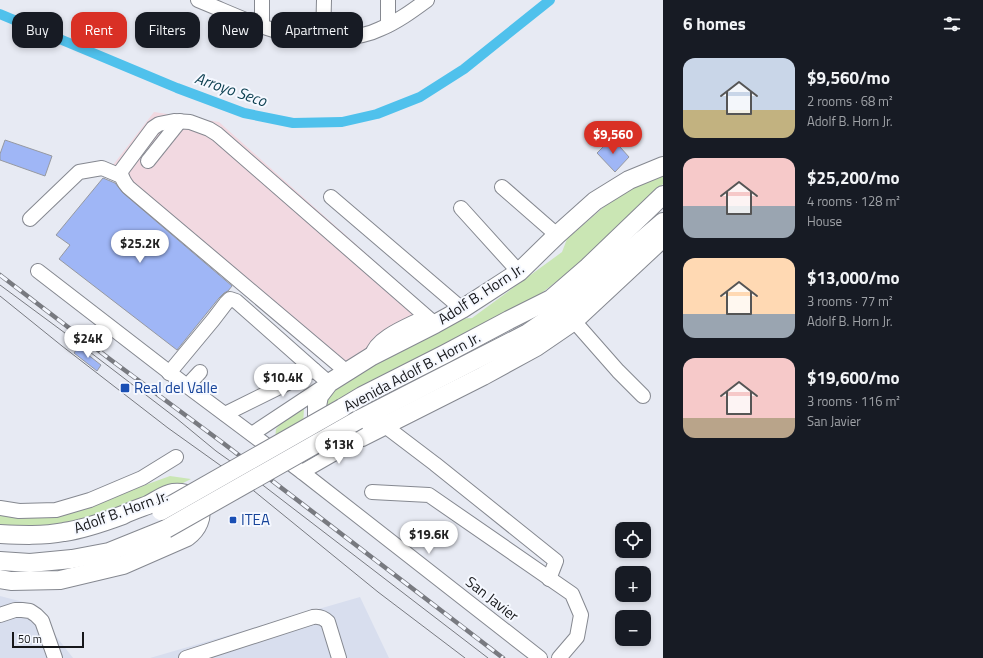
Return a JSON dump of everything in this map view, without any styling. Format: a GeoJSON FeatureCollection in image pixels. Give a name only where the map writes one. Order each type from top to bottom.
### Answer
{"type":"FeatureCollection","features":[{"type":"Feature","properties":{"kind":"main road","name":"Adolf B. Horn Jr."},"geometry":{"type":"LineString","coordinates":[[663,166],[629,180],[595,201],[519,272],[462,308],[430,320],[329,383],[319,396],[317,406],[317,416],[321,426],[327,434],[336,440],[346,441],[360,428],[385,426],[536,347],[574,321],[663,238]]}},
{"type":"Feature","properties":{"kind":"main road","name":"Avenida Adolf B. Horn Jr."},"geometry":{"type":"LineString","coordinates":[[0,545],[29,546],[68,543],[108,534],[161,512],[362,396],[551,299],[588,268],[663,195]]}},
{"type":"Feature","properties":{"kind":"main road","name":"Avenida Adolf B. Horn Jr."},"geometry":{"type":"LineString","coordinates":[[0,561],[30,563],[80,558],[109,552],[166,529],[360,428],[528,334],[570,304],[602,274],[663,222]]}},
{"type":"Feature","properties":{"kind":"main road","name":"Adolf B. Horn Jr."},"geometry":{"type":"LineString","coordinates":[[0,534],[29,535],[64,532],[106,521],[149,505],[172,494],[180,493],[187,494],[194,498],[201,510],[201,518],[197,526],[187,537],[123,565],[60,580],[0,580]]}},
{"type":"Feature","properties":{"kind":"street"},"geometry":{"type":"LineString","coordinates":[[262,0],[262,12]]}},
{"type":"Feature","properties":{"kind":"street"},"geometry":{"type":"LineString","coordinates":[[324,0],[324,12]]}},
{"type":"Feature","properties":{"kind":"street"},"geometry":{"type":"LineString","coordinates":[[388,0],[388,25]]}},
{"type":"Feature","properties":{"kind":"street"},"geometry":{"type":"LineString","coordinates":[[363,35],[380,30],[401,18],[426,0]]}},
{"type":"Feature","properties":{"kind":"street"},"geometry":{"type":"LineString","coordinates":[[202,1],[228,12]]}},
{"type":"Feature","properties":{"kind":"street"},"geometry":{"type":"LineString","coordinates":[[148,161],[180,121]]}},
{"type":"Feature","properties":{"kind":"street"},"geometry":{"type":"LineString","coordinates":[[121,176],[121,171],[153,128],[167,122],[180,121],[190,122],[202,126],[217,134],[430,320]]}},
{"type":"Feature","properties":{"kind":"street"},"geometry":{"type":"LineString","coordinates":[[30,219],[79,172],[102,168],[121,176],[128,187],[347,372]]}},
{"type":"Feature","properties":{"kind":"street"},"geometry":{"type":"LineString","coordinates":[[502,187],[557,235]]}},
{"type":"Feature","properties":{"kind":"street"},"geometry":{"type":"LineString","coordinates":[[331,196],[462,308]]}},
{"type":"Feature","properties":{"kind":"street"},"geometry":{"type":"LineString","coordinates":[[461,208],[519,272]]}},
{"type":"Feature","properties":{"kind":"street","name":"San Javier"},"geometry":{"type":"LineString","coordinates":[[38,271],[169,373],[302,472],[540,658]]}},
{"type":"Feature","properties":{"kind":"street"},"geometry":{"type":"LineString","coordinates":[[169,373],[230,299],[236,301],[329,383]]}},
{"type":"Feature","properties":{"kind":"street"},"geometry":{"type":"LineString","coordinates":[[574,321],[618,371],[643,396]]}},
{"type":"Feature","properties":{"kind":"street"},"geometry":{"type":"LineString","coordinates":[[225,414],[314,370]]}},
{"type":"Feature","properties":{"kind":"street"},"geometry":{"type":"LineString","coordinates":[[187,386],[200,372]]}},
{"type":"Feature","properties":{"kind":"street","name":"Adolf B. Horn Jr."},"geometry":{"type":"LineString","coordinates":[[252,434],[329,383]]}},
{"type":"Feature","properties":{"kind":"street"},"geometry":{"type":"LineString","coordinates":[[385,426],[556,561],[549,578]]}},
{"type":"Feature","properties":{"kind":"street","name":"Adolf B. Horn Jr."},"geometry":{"type":"LineString","coordinates":[[302,472],[360,428]]}},
{"type":"Feature","properties":{"kind":"street","name":"Adolf B. Horn Jr."},"geometry":{"type":"LineString","coordinates":[[0,508],[19,511],[56,510],[83,502],[142,478],[176,457]]}},
{"type":"Feature","properties":{"kind":"street"},"geometry":{"type":"LineString","coordinates":[[372,492],[429,495],[572,594],[580,615],[576,637],[559,658]]}},
{"type":"Feature","properties":{"kind":"street"},"geometry":{"type":"LineString","coordinates":[[0,615],[14,610],[22,610],[30,611],[36,615],[42,621],[55,658]]}},
{"type":"Feature","properties":{"kind":"street"},"geometry":{"type":"LineString","coordinates":[[186,658],[317,616],[328,622],[339,658]]}},
{"type":"Feature","properties":{"kind":"shaded area"},"geometry":{"type":"Polygon","coordinates":[[[154,112],[219,122],[435,315],[333,370],[106,174],[154,112]]]}},
{"type":"Feature","properties":{"kind":"shaded area"},"geometry":{"type":"Polygon","coordinates":[[[0,596],[31,604],[73,658],[0,658],[0,596]]]}},
{"type":"Feature","properties":{"kind":"shaded area"},"geometry":{"type":"Polygon","coordinates":[[[360,597],[389,658],[150,658],[360,597]]]}},
{"type":"Feature","properties":{"kind":"green space"},"geometry":{"type":"Polygon","coordinates":[[[663,171],[663,184],[574,268],[539,295],[515,310],[324,412],[326,396],[335,387],[455,319],[472,318],[562,252],[567,239],[629,185],[663,171]]]}},
{"type":"Feature","properties":{"kind":"green space"},"geometry":{"type":"Polygon","coordinates":[[[304,409],[303,425],[312,439],[302,458],[281,450],[275,440],[276,429],[284,420],[304,409]]]}},
{"type":"Feature","properties":{"kind":"green space"},"geometry":{"type":"Polygon","coordinates":[[[170,476],[191,479],[151,499],[80,525],[0,530],[0,513],[82,508],[170,476]]]}},
{"type":"Feature","properties":{"kind":"building"},"geometry":{"type":"Polygon","coordinates":[[[612,138],[629,157],[615,172],[597,153],[612,138]]]}},
{"type":"Feature","properties":{"kind":"building"},"geometry":{"type":"Polygon","coordinates":[[[5,140],[52,156],[45,176],[0,160],[0,154],[5,140]]]}},
{"type":"Feature","properties":{"kind":"building"},"geometry":{"type":"Polygon","coordinates":[[[103,178],[115,183],[123,193],[232,286],[219,298],[177,350],[59,259],[70,245],[56,235],[103,178]]]}},
{"type":"Feature","properties":{"kind":"building"},"geometry":{"type":"Polygon","coordinates":[[[78,347],[101,365],[97,371],[74,353],[78,347]]]}},
{"type":"Feature","properties":{"kind":"waterway","name":"Arroyo Seco"},"geometry":{"type":"LineString","coordinates":[[0,14],[177,88],[244,113],[293,123],[342,122],[377,114],[420,97],[464,69],[550,0]]}},
{"type":"Feature","properties":{"kind":"tram line"},"geometry":{"type":"LineString","coordinates":[[0,285],[69,336],[176,418],[216,451],[247,473],[488,658]]}},
{"type":"Feature","properties":{"kind":"tram line"},"geometry":{"type":"LineString","coordinates":[[0,296],[168,428],[238,478],[378,592],[465,658]]}},
{"type":"Feature","properties":{"kind":"railway"},"geometry":{"type":"LineString","coordinates":[[0,275],[223,443],[503,658]]}},
{"type":"Feature","properties":{"kind":"place","name":"Real del Valle"},"geometry":{"type":"Point","coordinates":[125,388]}},
{"type":"Feature","properties":{"kind":"place","name":"ITEA"},"geometry":{"type":"Point","coordinates":[233,520]}}]}
